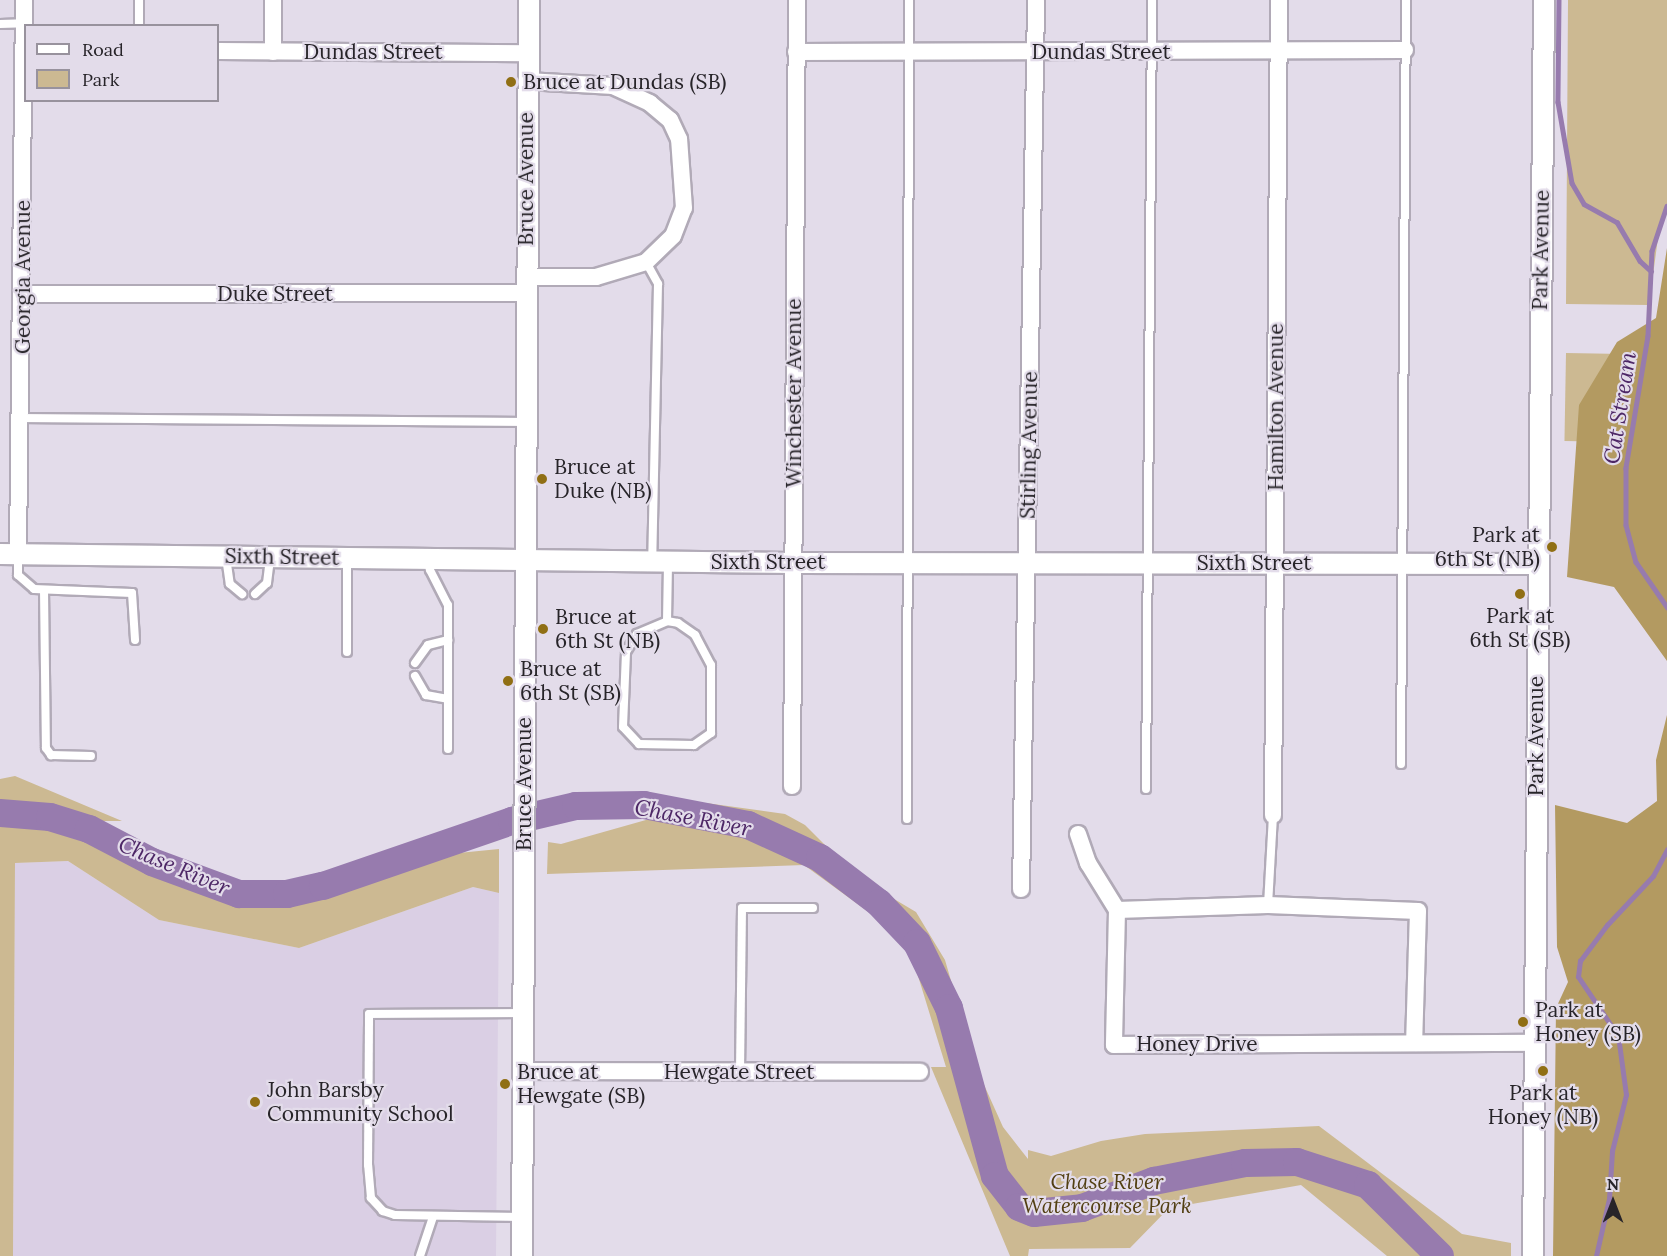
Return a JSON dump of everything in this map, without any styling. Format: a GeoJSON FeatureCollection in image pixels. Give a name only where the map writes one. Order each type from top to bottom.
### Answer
{"type":"FeatureCollection","features":[{"type":"Feature","properties":{"kind":"street","name":"Georgia Avenue"},"geometry":{"type":"LineString","coordinates":[[24,0],[24,23]]}},
{"type":"Feature","properties":{"kind":"street"},"geometry":{"type":"LineString","coordinates":[[273,0],[273,52]]}},
{"type":"Feature","properties":{"kind":"street","name":"Bruce Avenue"},"geometry":{"type":"LineString","coordinates":[[522,1256],[529,0]]}},
{"type":"Feature","properties":{"kind":"street","name":"Winchester Avenue"},"geometry":{"type":"LineString","coordinates":[[792,786],[797,0]]}},
{"type":"Feature","properties":{"kind":"street","name":"Stirling Avenue"},"geometry":{"type":"LineString","coordinates":[[1021,889],[1036,0]]}},
{"type":"Feature","properties":{"kind":"street","name":"Hamilton Avenue"},"geometry":{"type":"LineString","coordinates":[[1273,815],[1279,0]]}},
{"type":"Feature","properties":{"kind":"street","name":"Park Avenue"},"geometry":{"type":"LineString","coordinates":[[1533,1256],[1537,564],[1544,0]]}},
{"type":"Feature","properties":{"kind":"street","name":"Dundas Street"},"geometry":{"type":"LineString","coordinates":[[796,52],[1405,50]]}},
{"type":"Feature","properties":{"kind":"street","name":"Dundas Street"},"geometry":{"type":"LineString","coordinates":[[219,51],[529,53]]}},
{"type":"Feature","properties":{"kind":"street","name":"Bruce Avenue"},"geometry":{"type":"LineString","coordinates":[[526,285],[596,277],[646,262],[662,251],[673,236],[684,208],[683,158],[670,120],[650,103],[613,86],[527,81]]}},
{"type":"Feature","properties":{"kind":"street","name":"Georgia Avenue"},"geometry":{"type":"LineString","coordinates":[[9,554],[22,418],[25,102]]}},
{"type":"Feature","properties":{"kind":"street","name":"Duke Street"},"geometry":{"type":"LineString","coordinates":[[24,294],[526,285]]}},
{"type":"Feature","properties":{"kind":"street","name":"Sixth Street"},"geometry":{"type":"LineString","coordinates":[[9,554],[792,563],[1537,564]]}},
{"type":"Feature","properties":{"kind":"street"},"geometry":{"type":"LineString","coordinates":[[1078,834],[1088,863],[1117,910],[1268,905],[1418,911],[1414,1043]]}},
{"type":"Feature","properties":{"kind":"street","name":"Honey Drive"},"geometry":{"type":"LineString","coordinates":[[1117,910],[1114,1045],[1534,1043]]}},
{"type":"Feature","properties":{"kind":"street","name":"Hewgate Street"},"geometry":{"type":"LineString","coordinates":[[522,1071],[920,1072]]}},
{"type":"Feature","properties":{"kind":"lane"},"geometry":{"type":"LineString","coordinates":[[139,0],[139,24]]}},
{"type":"Feature","properties":{"kind":"lane"},"geometry":{"type":"LineString","coordinates":[[907,819],[910,563],[909,0]]}},
{"type":"Feature","properties":{"kind":"lane"},"geometry":{"type":"LineString","coordinates":[[1146,789],[1152,0]]}},
{"type":"Feature","properties":{"kind":"lane"},"geometry":{"type":"LineString","coordinates":[[1401,764],[1406,0]]}},
{"type":"Feature","properties":{"kind":"lane"},"geometry":{"type":"LineString","coordinates":[[0,24],[24,23]]}},
{"type":"Feature","properties":{"kind":"lane"},"geometry":{"type":"LineString","coordinates":[[646,262],[658,284],[660,561],[667,621]]}},
{"type":"Feature","properties":{"kind":"lane"},"geometry":{"type":"LineString","coordinates":[[22,418],[526,422]]}},
{"type":"Feature","properties":{"kind":"lane"},"geometry":{"type":"LineString","coordinates":[[9,554],[21,580],[44,590],[132,593],[135,640]]}},
{"type":"Feature","properties":{"kind":"lane"},"geometry":{"type":"LineString","coordinates":[[226,557],[230,584],[242,594]]}},
{"type":"Feature","properties":{"kind":"lane"},"geometry":{"type":"LineString","coordinates":[[255,594],[267,583],[270,557]]}},
{"type":"Feature","properties":{"kind":"lane"},"geometry":{"type":"LineString","coordinates":[[346,558],[347,652]]}},
{"type":"Feature","properties":{"kind":"lane"},"geometry":{"type":"LineString","coordinates":[[428,559],[430,570],[448,604],[448,749]]}},
{"type":"Feature","properties":{"kind":"lane"},"geometry":{"type":"LineString","coordinates":[[44,590],[46,748],[51,755],[91,756]]}},
{"type":"Feature","properties":{"kind":"lane"},"geometry":{"type":"LineString","coordinates":[[667,621],[678,623],[695,635],[711,665],[711,733],[694,745],[639,744],[622,727],[623,663],[631,642],[646,628],[667,621]]}},
{"type":"Feature","properties":{"kind":"lane"},"geometry":{"type":"LineString","coordinates":[[415,663],[428,645],[447,640]]}},
{"type":"Feature","properties":{"kind":"lane"},"geometry":{"type":"LineString","coordinates":[[415,676],[426,695],[448,699]]}},
{"type":"Feature","properties":{"kind":"lane"},"geometry":{"type":"LineString","coordinates":[[1268,905],[1273,815]]}},
{"type":"Feature","properties":{"kind":"lane"},"geometry":{"type":"LineString","coordinates":[[740,1072],[742,908],[813,908]]}},
{"type":"Feature","properties":{"kind":"lane"},"geometry":{"type":"LineString","coordinates":[[523,1013],[369,1014],[371,1198],[383,1211],[394,1215],[523,1217]]}},
{"type":"Feature","properties":{"kind":"lane"},"geometry":{"type":"LineString","coordinates":[[420,1256],[434,1217]]}},
{"type":"Feature","properties":{"kind":"shaded area"},"geometry":{"type":"Polygon","coordinates":[[[1667,248],[1667,661],[1614,587],[1567,577],[1579,405],[1617,342],[1656,318],[1667,248]]]}},
{"type":"Feature","properties":{"kind":"shaded area"},"geometry":{"type":"Polygon","coordinates":[[[1667,715],[1667,1256],[1553,1256],[1556,1008],[1568,982],[1557,947],[1555,805],[1627,823],[1657,801],[1656,760],[1667,715]]]}},
{"type":"Feature","properties":{"kind":"shaded area","name":"John Barsby Community School"},"geometry":{"type":"Polygon","coordinates":[[[68,861],[159,920],[299,948],[473,887],[499,893],[496,1256],[13,1256],[15,863],[68,861]]]}},
{"type":"Feature","properties":{"kind":"green space"},"geometry":{"type":"Polygon","coordinates":[[[1568,0],[1667,0],[1667,209],[1660,223],[1649,305],[1566,304],[1568,0]]]}},
{"type":"Feature","properties":{"kind":"green space"},"geometry":{"type":"Polygon","coordinates":[[[1566,353],[1667,355],[1665,443],[1564,441],[1566,353]]]}},
{"type":"Feature","properties":{"kind":"green space"},"geometry":{"type":"Polygon","coordinates":[[[15,776],[122,821],[88,821],[219,887],[263,895],[318,897],[351,888],[408,858],[499,849],[499,893],[473,887],[299,948],[159,920],[68,861],[15,863],[13,1256],[0,1256],[0,779],[15,776]]]}},
{"type":"Feature","properties":{"kind":"green space","name":"Chase River Watercourse Park"},"geometry":{"type":"Polygon","coordinates":[[[706,803],[785,814],[805,825],[857,877],[916,912],[945,960],[976,1067],[1003,1127],[1028,1159],[1028,1150],[1051,1156],[1101,1141],[1145,1134],[1319,1126],[1462,1234],[1511,1243],[1511,1256],[1387,1256],[1301,1185],[1169,1208],[1130,1248],[1029,1249],[1028,1256],[1010,1256],[931,1067],[946,1067],[907,940],[804,865],[547,874],[548,842],[561,844],[706,803]]]}},
{"type":"Feature","properties":{"kind":"waterway"},"geometry":{"type":"LineString","coordinates":[[1559,0],[1558,102],[1572,183],[1584,204],[1617,222],[1640,261],[1651,271]]}},
{"type":"Feature","properties":{"kind":"waterway","name":"Cat Stream"},"geometry":{"type":"LineString","coordinates":[[1667,206],[1652,251],[1648,336],[1626,468],[1626,525],[1636,562],[1667,607]]}},
{"type":"Feature","properties":{"kind":"waterway","name":"Chase River"},"geometry":{"type":"LineString","coordinates":[[0,813],[50,817],[89,829],[152,862],[239,894],[287,894],[323,886],[512,821],[576,806],[644,805],[748,825],[820,858],[879,903],[917,943],[949,1008],[995,1176],[1019,1207],[1034,1213],[1082,1208],[1154,1181],[1245,1163],[1297,1162],[1368,1185],[1440,1256]]}},
{"type":"Feature","properties":{"kind":"waterway","name":"Cat Stream"},"geometry":{"type":"LineString","coordinates":[[1596,1256],[1609,1199],[1612,1151],[1626,1095],[1618,1036],[1578,977],[1580,961],[1607,925],[1653,876],[1667,850]]}},
{"type":"Feature","properties":{"kind":"place","name":"Bruce at Dundas (SB)"},"geometry":{"type":"Point","coordinates":[511,82]}},
{"type":"Feature","properties":{"kind":"place","name":"Bruce at Duke (NB)"},"geometry":{"type":"Point","coordinates":[542,479]}},
{"type":"Feature","properties":{"kind":"place","name":"Park at 6th St (NB)"},"geometry":{"type":"Point","coordinates":[1552,547]}},
{"type":"Feature","properties":{"kind":"place","name":"Park at 6th St (SB)"},"geometry":{"type":"Point","coordinates":[1520,594]}},
{"type":"Feature","properties":{"kind":"place","name":"Bruce at 6th St (NB)"},"geometry":{"type":"Point","coordinates":[543,629]}},
{"type":"Feature","properties":{"kind":"place","name":"Bruce at 6th St (SB)"},"geometry":{"type":"Point","coordinates":[508,681]}},
{"type":"Feature","properties":{"kind":"place","name":"Park at Honey (SB)"},"geometry":{"type":"Point","coordinates":[1523,1022]}},
{"type":"Feature","properties":{"kind":"place","name":"Park at Honey (NB)"},"geometry":{"type":"Point","coordinates":[1543,1071]}},
{"type":"Feature","properties":{"kind":"place","name":"Bruce at Hewgate (SB)"},"geometry":{"type":"Point","coordinates":[505,1084]}},
{"type":"Feature","properties":{"kind":"place","name":"John Barsby Community School"},"geometry":{"type":"Point","coordinates":[255,1102]}}]}
